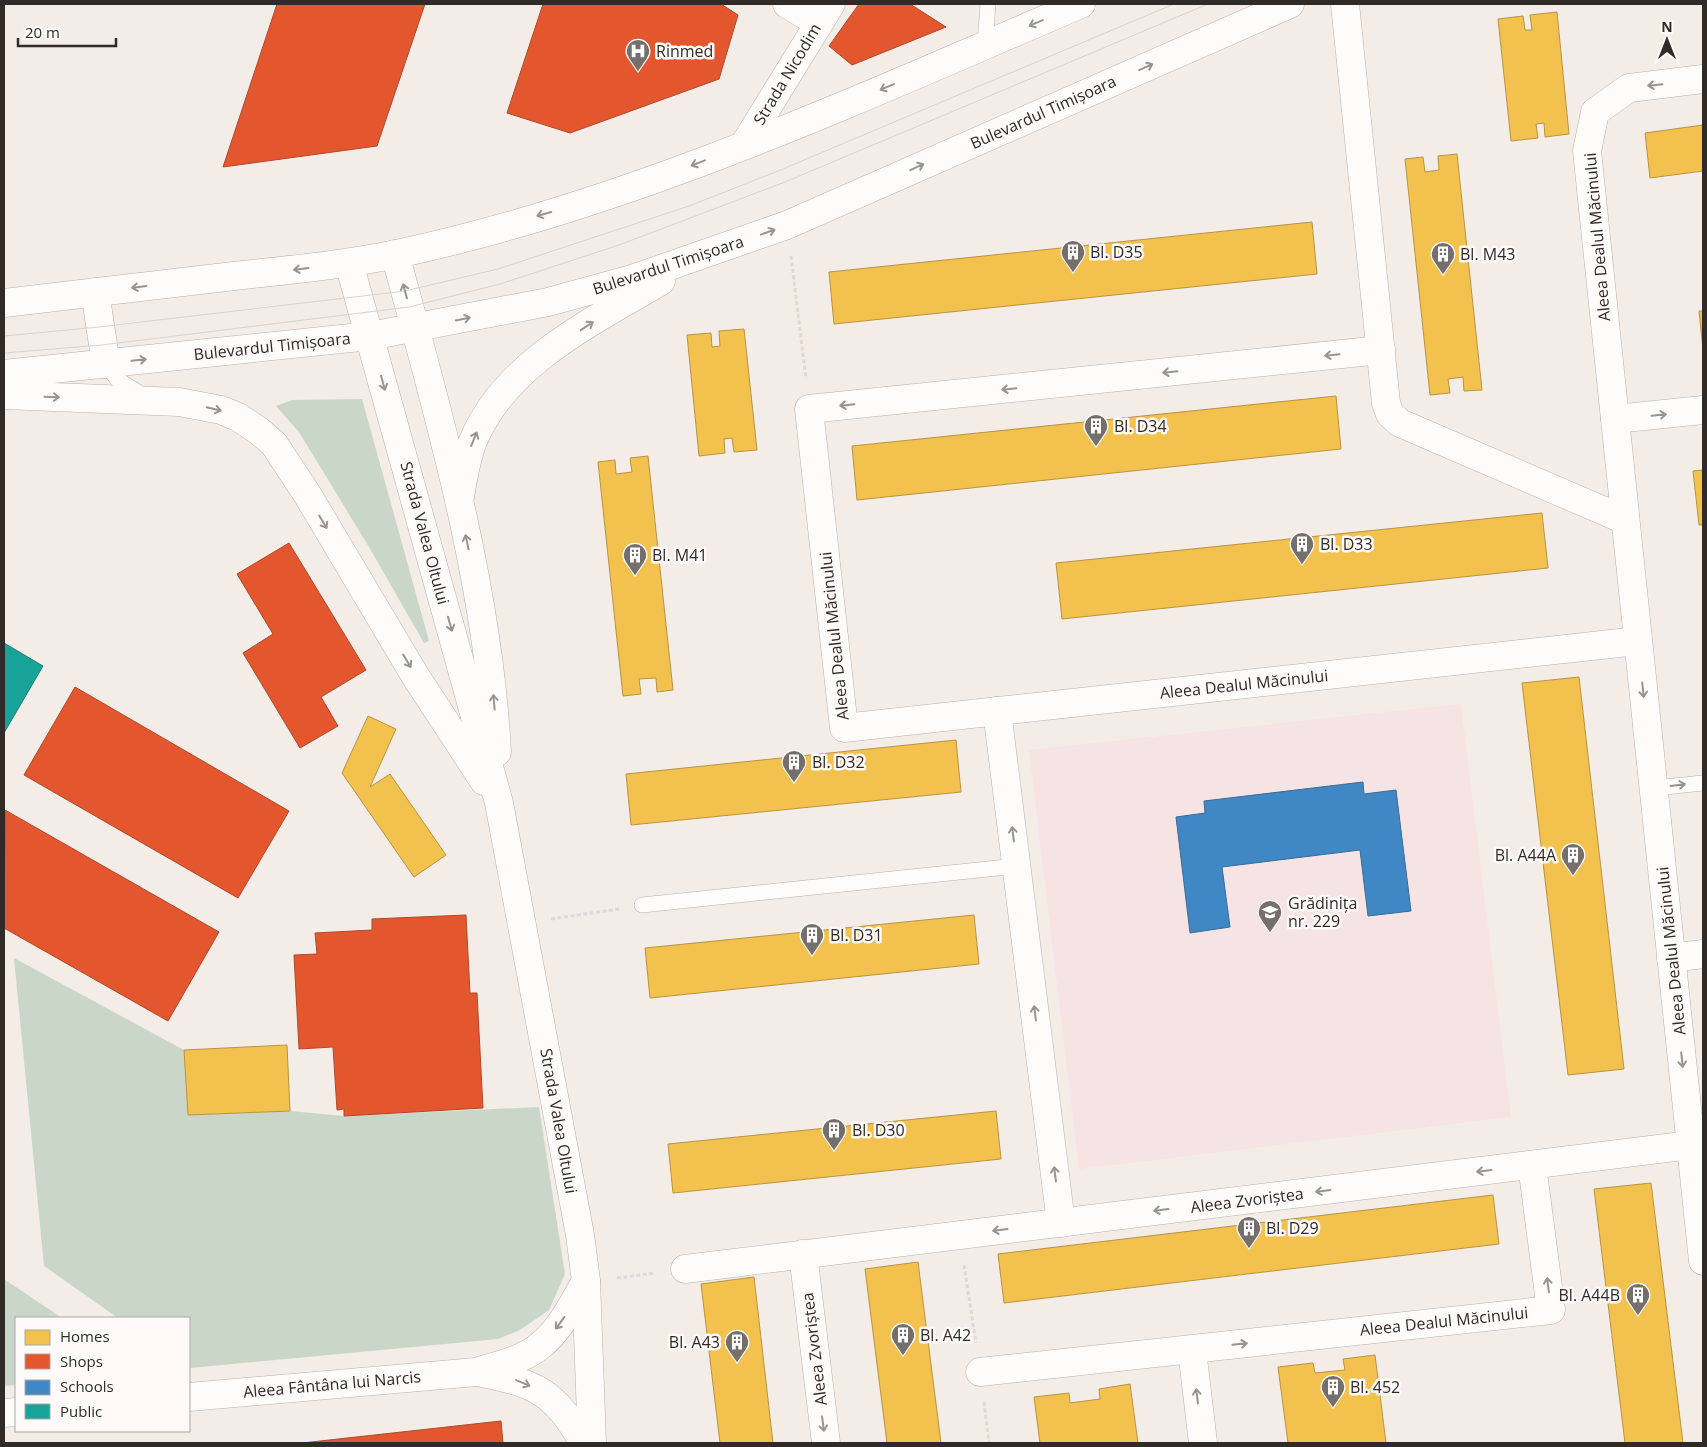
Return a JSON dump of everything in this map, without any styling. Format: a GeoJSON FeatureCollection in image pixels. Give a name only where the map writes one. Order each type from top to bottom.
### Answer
{"type":"FeatureCollection","features":[{"type":"Feature","properties":{"kind":"street"},"geometry":{"type":"LineString","coordinates":[[787,4],[825,14]]}},
{"type":"Feature","properties":{"kind":"street"},"geometry":{"type":"LineString","coordinates":[[4,303],[349,263],[440,244],[558,210],[664,176],[788,130],[1081,4]]}},
{"type":"Feature","properties":{"kind":"street","name":"Bulevardul Timișoara"},"geometry":{"type":"LineString","coordinates":[[4,374],[370,336],[548,302],[632,279],[787,225],[1290,4]]}},
{"type":"Feature","properties":{"kind":"street"},"geometry":{"type":"LineString","coordinates":[[1346,4],[1386,403],[1390,414],[1400,423],[1625,520]]}},
{"type":"Feature","properties":{"kind":"street","name":"Strada Nicodim"},"geometry":{"type":"LineString","coordinates":[[744,145],[825,14]]}},
{"type":"Feature","properties":{"kind":"street","name":"Aleea Dealul Măcinului"},"geometry":{"type":"LineString","coordinates":[[1703,79],[1629,88],[1595,112],[1587,151],[1703,1261]]}},
{"type":"Feature","properties":{"kind":"street","name":"Strada Valea Oltului"},"geometry":{"type":"LineString","coordinates":[[395,254],[459,504],[490,665],[499,803]]}},
{"type":"Feature","properties":{"kind":"street"},"geometry":{"type":"LineString","coordinates":[[459,504],[472,442],[496,400],[520,374],[551,350],[606,314],[706,254]]}},
{"type":"Feature","properties":{"kind":"street","name":"Strada Valea Oltului"},"geometry":{"type":"LineString","coordinates":[[349,263],[499,803],[580,1235],[586,1282],[592,1443]]}},
{"type":"Feature","properties":{"kind":"street"},"geometry":{"type":"LineString","coordinates":[[95,292],[106,364]]}},
{"type":"Feature","properties":{"kind":"street"},"geometry":{"type":"LineString","coordinates":[[809,409],[1381,350]]}},
{"type":"Feature","properties":{"kind":"street"},"geometry":{"type":"LineString","coordinates":[[4,395],[169,402],[200,406],[238,417],[274,444],[307,494],[416,677],[499,803]]}},
{"type":"Feature","properties":{"kind":"street","name":"Aleea Dealul Măcinului"},"geometry":{"type":"LineString","coordinates":[[809,409],[844,728],[1638,641]]}},
{"type":"Feature","properties":{"kind":"street"},"geometry":{"type":"LineString","coordinates":[[1615,419],[1703,410]]}},
{"type":"Feature","properties":{"kind":"street"},"geometry":{"type":"LineString","coordinates":[[998,712],[1061,1223]]}},
{"type":"Feature","properties":{"kind":"street"},"geometry":{"type":"LineString","coordinates":[[1671,958],[1703,954]]}},
{"type":"Feature","properties":{"kind":"street","name":"Aleea Zvoriștea"},"geometry":{"type":"LineString","coordinates":[[685,1269],[1691,1145]]}},
{"type":"Feature","properties":{"kind":"street","name":"Aleea Dealul Măcinului"},"geometry":{"type":"LineString","coordinates":[[980,1372],[1551,1310],[1532,1165]]}},
{"type":"Feature","properties":{"kind":"street","name":"Aleea Zvoriștea"},"geometry":{"type":"LineString","coordinates":[[803,1254],[826,1443]]}},
{"type":"Feature","properties":{"kind":"street","name":"Aleea Fântâna lui Narcis"},"geometry":{"type":"LineString","coordinates":[[190,1397],[476,1372],[518,1359],[541,1346],[560,1324],[586,1282]]}},
{"type":"Feature","properties":{"kind":"street"},"geometry":{"type":"LineString","coordinates":[[1192,1350],[1203,1443]]}},
{"type":"Feature","properties":{"kind":"street","name":"Aleea Fântâna lui Narcis"},"geometry":{"type":"LineString","coordinates":[[476,1372],[518,1380],[542,1392],[563,1412],[584,1443]]}},
{"type":"Feature","properties":{"kind":"lane"},"geometry":{"type":"LineString","coordinates":[[985,45],[988,4]]}},
{"type":"Feature","properties":{"kind":"lane"},"geometry":{"type":"LineString","coordinates":[[106,364],[116,379],[132,390],[169,402]]}},
{"type":"Feature","properties":{"kind":"lane"},"geometry":{"type":"LineString","coordinates":[[1654,788],[1703,782]]}},
{"type":"Feature","properties":{"kind":"lane"},"geometry":{"type":"LineString","coordinates":[[642,905],[1017,866]]}},
{"type":"Feature","properties":{"kind":"path"},"geometry":{"type":"LineString","coordinates":[[787,225],[809,409]]}},
{"type":"Feature","properties":{"kind":"path"},"geometry":{"type":"LineString","coordinates":[[523,923],[642,905]]}},
{"type":"Feature","properties":{"kind":"path"},"geometry":{"type":"LineString","coordinates":[[960,1235],[989,1443]]}},
{"type":"Feature","properties":{"kind":"path"},"geometry":{"type":"LineString","coordinates":[[586,1282],[685,1269]]}},
{"type":"Feature","properties":{"kind":"shaded area","name":"Grădinița nr. 229"},"geometry":{"type":"Polygon","coordinates":[[[1461,704],[1511,1117],[1079,1169],[1029,750],[1461,704]]]}},
{"type":"Feature","properties":{"kind":"green space"},"geometry":{"type":"Polygon","coordinates":[[[362,399],[429,641],[424,643],[369,547],[299,432],[276,406],[292,400],[362,399]]]}},
{"type":"Feature","properties":{"kind":"green space"},"geometry":{"type":"Polygon","coordinates":[[[14,958],[184,1050],[188,1115],[290,1111],[344,1116],[539,1107],[565,1274],[549,1310],[520,1330],[498,1339],[190,1368],[190,1317],[117,1317],[44,1266],[14,958]]]}},
{"type":"Feature","properties":{"kind":"green space"},"geometry":{"type":"Polygon","coordinates":[[[4,1279],[61,1317],[15,1317],[15,1385],[4,1386],[4,1279]]]}},
{"type":"Feature","properties":{"kind":"building: Homes"},"geometry":{"type":"Polygon","coordinates":[[[1557,12],[1569,134],[1545,137],[1544,123],[1536,124],[1538,138],[1511,141],[1498,19],[1523,16],[1525,30],[1532,30],[1530,15],[1557,12]]]}},
{"type":"Feature","properties":{"kind":"building: Homes"},"geometry":{"type":"Polygon","coordinates":[[[1703,125],[1703,171],[1650,178],[1645,133],[1703,125]]]}},
{"type":"Feature","properties":{"kind":"building: Homes","name":"Bl. M43"},"geometry":{"type":"Polygon","coordinates":[[[1457,154],[1482,390],[1464,391],[1463,377],[1448,379],[1450,393],[1430,395],[1405,159],[1423,157],[1425,172],[1439,170],[1438,156],[1457,154]]]}},
{"type":"Feature","properties":{"kind":"building: Homes","name":"Bl. D35"},"geometry":{"type":"Polygon","coordinates":[[[1312,222],[1317,274],[834,324],[829,272],[1312,222]]]}},
{"type":"Feature","properties":{"kind":"building: Homes"},"geometry":{"type":"Polygon","coordinates":[[[1699,311],[1703,311],[1703,349],[1699,311]]]}},
{"type":"Feature","properties":{"kind":"building: Homes"},"geometry":{"type":"Polygon","coordinates":[[[744,329],[757,450],[734,452],[732,438],[724,439],[725,453],[699,456],[687,335],[711,333],[712,347],[720,346],[719,331],[744,329]]]}},
{"type":"Feature","properties":{"kind":"building: Homes","name":"Bl. D34"},"geometry":{"type":"Polygon","coordinates":[[[1336,396],[1341,449],[857,500],[852,446],[1336,396]]]}},
{"type":"Feature","properties":{"kind":"building: Homes","name":"Bl. M41"},"geometry":{"type":"Polygon","coordinates":[[[648,456],[673,690],[657,692],[656,678],[639,679],[641,694],[623,696],[598,462],[615,460],[616,474],[632,472],[630,458],[648,456]]]}},
{"type":"Feature","properties":{"kind":"building: Homes"},"geometry":{"type":"Polygon","coordinates":[[[1703,470],[1703,525],[1699,525],[1693,471],[1703,470]]]}},
{"type":"Feature","properties":{"kind":"building: Homes","name":"Bl. D33"},"geometry":{"type":"Polygon","coordinates":[[[1542,513],[1548,568],[1062,619],[1056,563],[1542,513]]]}},
{"type":"Feature","properties":{"kind":"building: Homes","name":"Bl. A44A"},"geometry":{"type":"Polygon","coordinates":[[[1579,677],[1624,1069],[1568,1075],[1522,683],[1579,677]]]}},
{"type":"Feature","properties":{"kind":"building: Homes"},"geometry":{"type":"Polygon","coordinates":[[[368,716],[396,729],[370,787],[390,774],[446,855],[414,877],[342,773],[368,716]]]}},
{"type":"Feature","properties":{"kind":"building: Homes","name":"Bl. D32"},"geometry":{"type":"Polygon","coordinates":[[[956,740],[961,792],[631,825],[626,774],[956,740]]]}},
{"type":"Feature","properties":{"kind":"building: Homes","name":"Bl. D31"},"geometry":{"type":"Polygon","coordinates":[[[974,915],[979,964],[650,998],[645,948],[974,915]]]}},
{"type":"Feature","properties":{"kind":"building: Homes"},"geometry":{"type":"Polygon","coordinates":[[[287,1045],[290,1111],[188,1115],[184,1050],[287,1045]]]}},
{"type":"Feature","properties":{"kind":"building: Homes","name":"Bl. D30"},"geometry":{"type":"Polygon","coordinates":[[[996,1111],[1001,1159],[673,1193],[668,1144],[996,1111]]]}},
{"type":"Feature","properties":{"kind":"building: Homes","name":"Bl. A44B"},"geometry":{"type":"Polygon","coordinates":[[[1651,1183],[1683,1443],[1625,1443],[1594,1189],[1651,1183]]]}},
{"type":"Feature","properties":{"kind":"building: Homes","name":"Bl. D29"},"geometry":{"type":"Polygon","coordinates":[[[1493,1195],[1499,1244],[1004,1303],[998,1254],[1493,1195]]]}},
{"type":"Feature","properties":{"kind":"building: Homes","name":"Bl. A42"},"geometry":{"type":"Polygon","coordinates":[[[918,1262],[941,1443],[887,1443],[865,1269],[918,1262]]]}},
{"type":"Feature","properties":{"kind":"building: Homes","name":"Bl. A43"},"geometry":{"type":"Polygon","coordinates":[[[754,1277],[773,1443],[720,1443],[701,1284],[754,1277]]]}},
{"type":"Feature","properties":{"kind":"building: Homes","name":"Bl. 452"},"geometry":{"type":"Polygon","coordinates":[[[1375,1355],[1386,1443],[1288,1443],[1278,1367],[1313,1363],[1315,1373],[1345,1370],[1343,1359],[1375,1355]]]}},
{"type":"Feature","properties":{"kind":"building: Homes"},"geometry":{"type":"Polygon","coordinates":[[[1130,1384],[1138,1443],[1040,1443],[1034,1397],[1069,1393],[1070,1403],[1100,1399],[1099,1389],[1130,1384]]]}},
{"type":"Feature","properties":{"kind":"building: Shops"},"geometry":{"type":"Polygon","coordinates":[[[277,4],[425,4],[377,146],[223,167],[277,4]]]}},
{"type":"Feature","properties":{"kind":"building: Shops"},"geometry":{"type":"Polygon","coordinates":[[[543,4],[721,4],[738,15],[719,79],[570,133],[507,113],[543,4]]]}},
{"type":"Feature","properties":{"kind":"building: Shops"},"geometry":{"type":"Polygon","coordinates":[[[859,4],[910,4],[946,27],[852,65],[829,46],[859,4]]]}},
{"type":"Feature","properties":{"kind":"building: Shops"},"geometry":{"type":"Polygon","coordinates":[[[289,543],[366,670],[321,697],[338,726],[300,748],[243,653],[273,634],[237,574],[289,543]]]}},
{"type":"Feature","properties":{"kind":"building: Shops"},"geometry":{"type":"Polygon","coordinates":[[[75,687],[289,811],[238,898],[24,775],[75,687]]]}},
{"type":"Feature","properties":{"kind":"building: Shops"},"geometry":{"type":"Polygon","coordinates":[[[5,810],[219,932],[168,1021],[4,928],[5,810]]]}},
{"type":"Feature","properties":{"kind":"building: Shops"},"geometry":{"type":"Polygon","coordinates":[[[466,915],[470,993],[477,993],[483,1108],[344,1116],[344,1109],[337,1110],[333,1047],[299,1049],[294,955],[317,954],[315,933],[372,930],[372,919],[466,915]]]}},
{"type":"Feature","properties":{"kind":"building: Shops"},"geometry":{"type":"Polygon","coordinates":[[[501,1421],[503,1443],[302,1443],[501,1421]]]}},
{"type":"Feature","properties":{"kind":"building: Schools"},"geometry":{"type":"Polygon","coordinates":[[[1363,782],[1364,794],[1396,790],[1411,911],[1368,916],[1360,850],[1222,867],[1230,927],[1190,933],[1176,817],[1205,813],[1204,801],[1363,782]]]}},
{"type":"Feature","properties":{"kind":"building: Public"},"geometry":{"type":"Polygon","coordinates":[[[4,643],[43,666],[4,733],[4,643]]]}},
{"type":"Feature","properties":{"kind":"tram line"},"geometry":{"type":"LineString","coordinates":[[4,336],[99,327],[405,291],[498,269],[689,206],[778,171],[1174,4]]}},
{"type":"Feature","properties":{"kind":"tram line"},"geometry":{"type":"LineString","coordinates":[[4,353],[102,345],[409,307],[500,284],[619,245],[785,182],[1208,4]]}},
{"type":"Feature","properties":{"kind":"place","name":"Rinmed"},"geometry":{"type":"Point","coordinates":[638,72]}},
{"type":"Feature","properties":{"kind":"place","name":"Bl. D35"},"geometry":{"type":"Point","coordinates":[1073,273]}},
{"type":"Feature","properties":{"kind":"place","name":"Bl. M43"},"geometry":{"type":"Point","coordinates":[1443,275]}},
{"type":"Feature","properties":{"kind":"place","name":"Bl. D34"},"geometry":{"type":"Point","coordinates":[1096,447]}},
{"type":"Feature","properties":{"kind":"place","name":"Bl. D33"},"geometry":{"type":"Point","coordinates":[1302,565]}},
{"type":"Feature","properties":{"kind":"place","name":"Bl. M41"},"geometry":{"type":"Point","coordinates":[635,576]}},
{"type":"Feature","properties":{"kind":"place","name":"Bl. D32"},"geometry":{"type":"Point","coordinates":[794,783]}},
{"type":"Feature","properties":{"kind":"place","name":"Bl. A44A"},"geometry":{"type":"Point","coordinates":[1573,876]}},
{"type":"Feature","properties":{"kind":"place","name":"Grădinița nr. 229"},"geometry":{"type":"Point","coordinates":[1270,933]}},
{"type":"Feature","properties":{"kind":"place","name":"Bl. D31"},"geometry":{"type":"Point","coordinates":[812,956]}},
{"type":"Feature","properties":{"kind":"place","name":"Bl. D30"},"geometry":{"type":"Point","coordinates":[834,1151]}},
{"type":"Feature","properties":{"kind":"place","name":"Bl. D29"},"geometry":{"type":"Point","coordinates":[1249,1249]}},
{"type":"Feature","properties":{"kind":"place","name":"Bl. A44B"},"geometry":{"type":"Point","coordinates":[1638,1316]}},
{"type":"Feature","properties":{"kind":"place","name":"Bl. A42"},"geometry":{"type":"Point","coordinates":[903,1356]}},
{"type":"Feature","properties":{"kind":"place","name":"Bl. A43"},"geometry":{"type":"Point","coordinates":[737,1363]}},
{"type":"Feature","properties":{"kind":"place","name":"Bl. 452"},"geometry":{"type":"Point","coordinates":[1333,1408]}}]}
